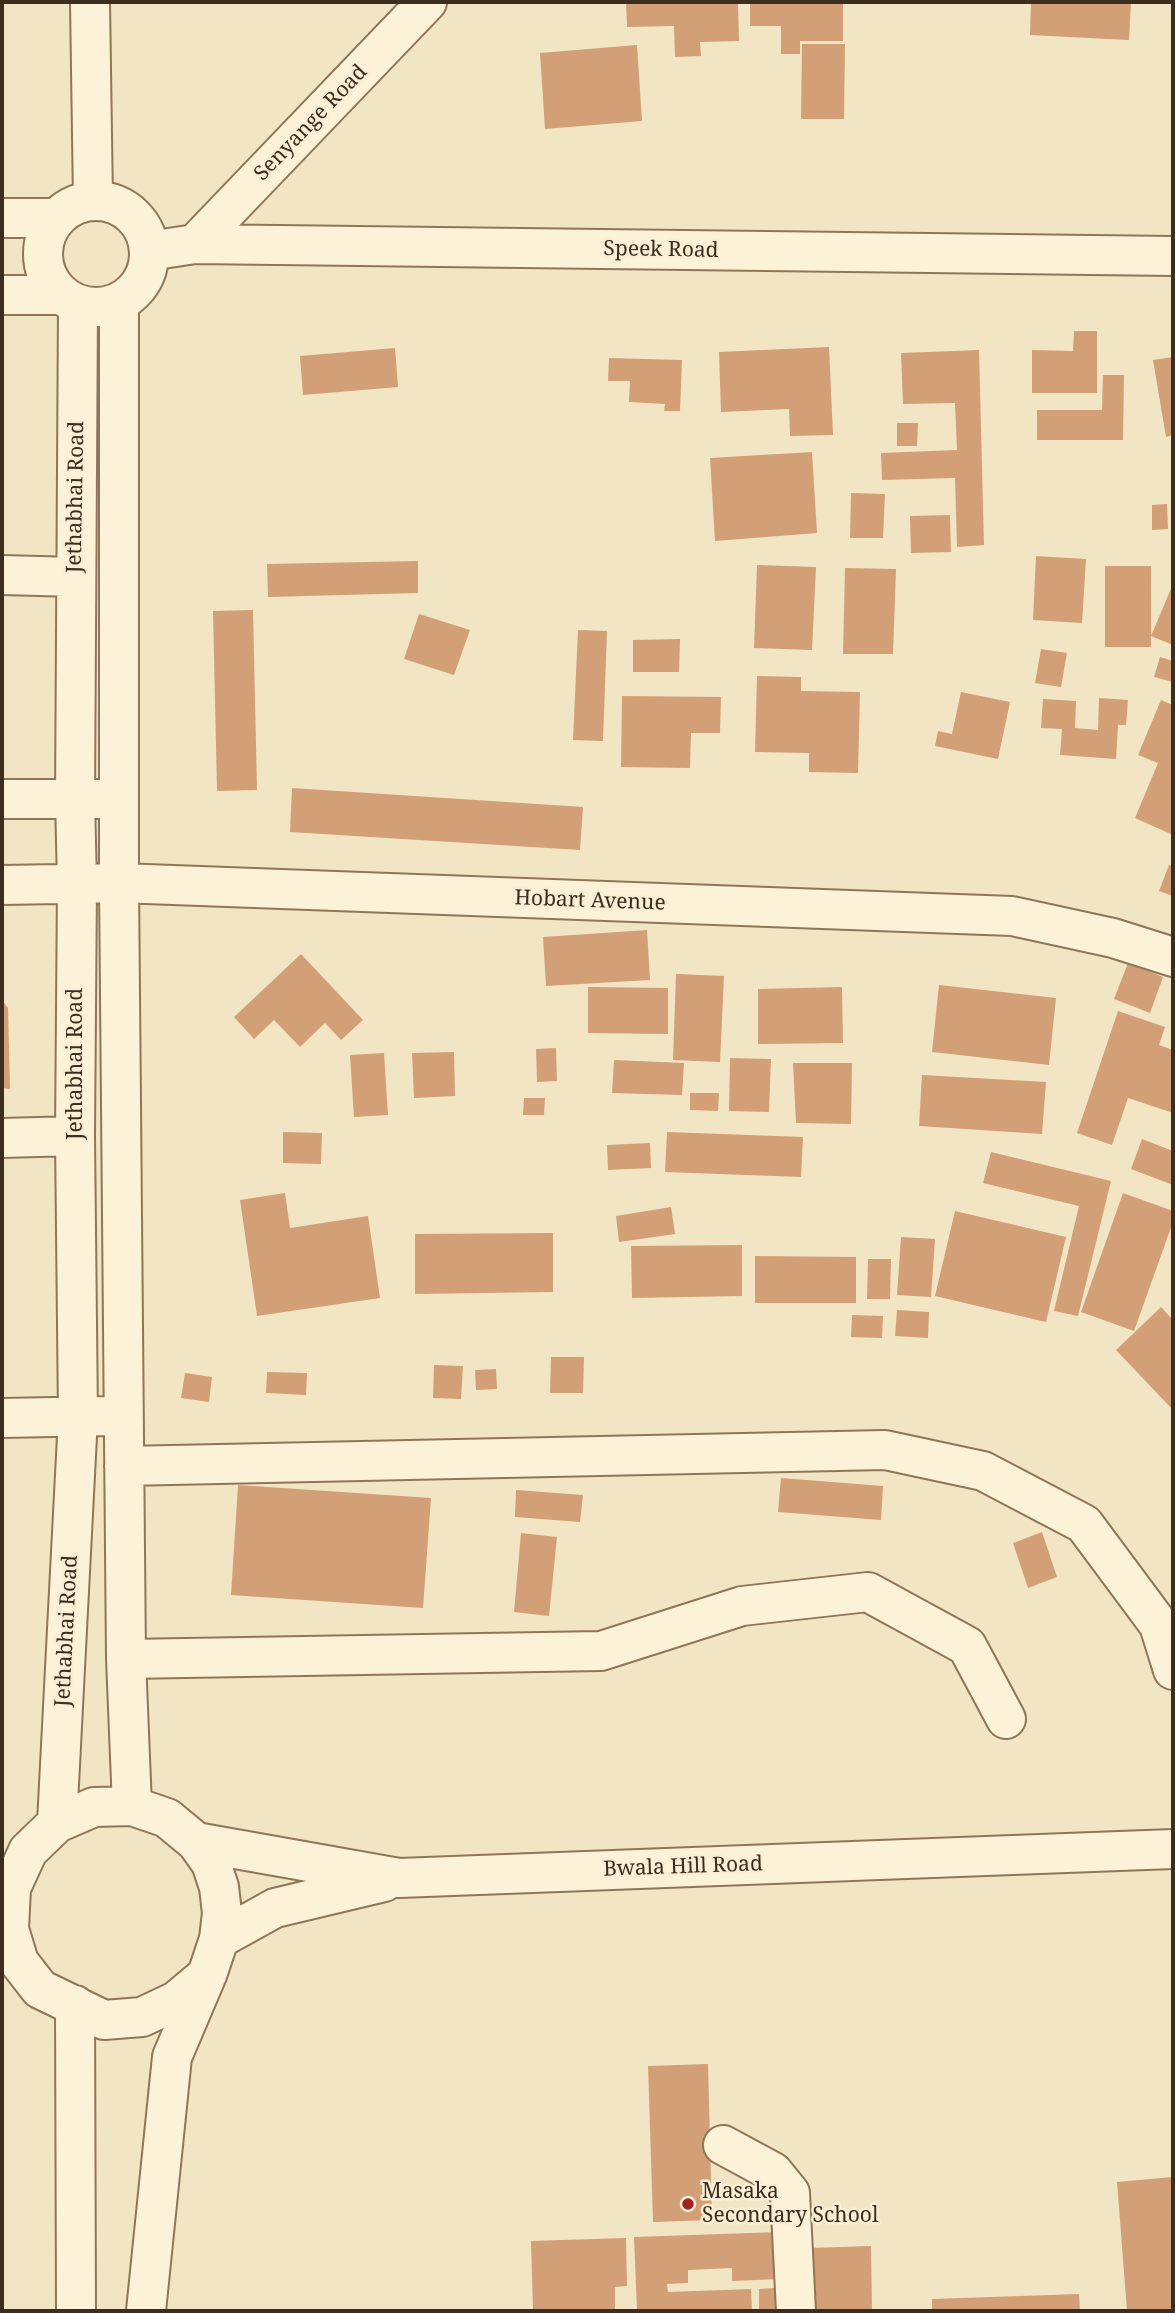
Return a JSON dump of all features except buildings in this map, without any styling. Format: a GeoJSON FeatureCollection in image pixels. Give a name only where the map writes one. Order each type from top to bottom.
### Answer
{"type":"FeatureCollection","features":[{"type":"Feature","properties":{"kind":"street"},"geometry":{"type":"LineString","coordinates":[[90,2],[93,201]]}},
{"type":"Feature","properties":{"kind":"street","name":"Senyange Road"},"geometry":{"type":"LineString","coordinates":[[195,244],[427,2]]}},
{"type":"Feature","properties":{"kind":"street"},"geometry":{"type":"LineString","coordinates":[[2,295],[69,300],[99,308],[120,303],[136,290],[146,272],[149,251],[144,231],[132,214],[114,204],[93,201],[73,206],[56,218],[45,237],[43,258],[48,278],[69,300]]}},
{"type":"Feature","properties":{"kind":"street"},"geometry":{"type":"LineString","coordinates":[[2,218],[56,218]]}},
{"type":"Feature","properties":{"kind":"street","name":"Speek Road"},"geometry":{"type":"LineString","coordinates":[[149,251],[195,244],[1173,256]]}},
{"type":"Feature","properties":{"kind":"street","name":"Jethabhai Road"},"geometry":{"type":"LineString","coordinates":[[57,1823],[78,1417],[75,1136],[76,577],[69,300]]}},
{"type":"Feature","properties":{"kind":"street","name":"Jethabhai Road"},"geometry":{"type":"LineString","coordinates":[[120,303],[119,883],[124,1466],[132,1806]]}},
{"type":"Feature","properties":{"kind":"street"},"geometry":{"type":"LineString","coordinates":[[2,575],[76,577]]}},
{"type":"Feature","properties":{"kind":"street"},"geometry":{"type":"LineString","coordinates":[[2,799],[119,799]]}},
{"type":"Feature","properties":{"kind":"street","name":"Hobart Avenue"},"geometry":{"type":"LineString","coordinates":[[2,885],[119,883],[1012,916],[1113,938],[1173,957]]}},
{"type":"Feature","properties":{"kind":"street"},"geometry":{"type":"LineString","coordinates":[[2,1138],[75,1136]]}},
{"type":"Feature","properties":{"kind":"street"},"geometry":{"type":"LineString","coordinates":[[2,1418],[124,1414]]}},
{"type":"Feature","properties":{"kind":"street"},"geometry":{"type":"LineString","coordinates":[[124,1466],[885,1450],[983,1471],[1084,1524],[1159,1625],[1173,1670]]}},
{"type":"Feature","properties":{"kind":"street"},"geometry":{"type":"LineString","coordinates":[[127,1659],[601,1651],[741,1606],[868,1592],[967,1646],[1006,1719]]}},
{"type":"Feature","properties":{"kind":"street"},"geometry":{"type":"LineString","coordinates":[[40,1989],[19,1962],[9,1928],[11,1870],[57,1823],[94,1807],[132,1806],[167,1818],[196,1842],[211,1863],[219,1887],[222,1913],[219,1939],[207,1975],[173,2057],[146,2311]]}},
{"type":"Feature","properties":{"kind":"street","name":"Bwala Hill Road"},"geometry":{"type":"LineString","coordinates":[[196,1842],[399,1878],[1173,1849]]}},
{"type":"Feature","properties":{"kind":"street"},"geometry":{"type":"LineString","coordinates":[[219,1939],[275,1908],[399,1878]]}},
{"type":"Feature","properties":{"kind":"street"},"geometry":{"type":"LineString","coordinates":[[2,1979],[40,1989],[104,2020],[142,2017],[176,2001],[207,1975]]}},
{"type":"Feature","properties":{"kind":"street"},"geometry":{"type":"LineString","coordinates":[[75,2005],[76,2311]]}},
{"type":"Feature","properties":{"kind":"street"},"geometry":{"type":"LineString","coordinates":[[723,2145],[773,2172],[790,2193],[796,2311]]}},
{"type":"Feature","properties":{"kind":"place","name":"Masaka Secondary School"},"geometry":{"type":"Point","coordinates":[688,2204]}}]}
